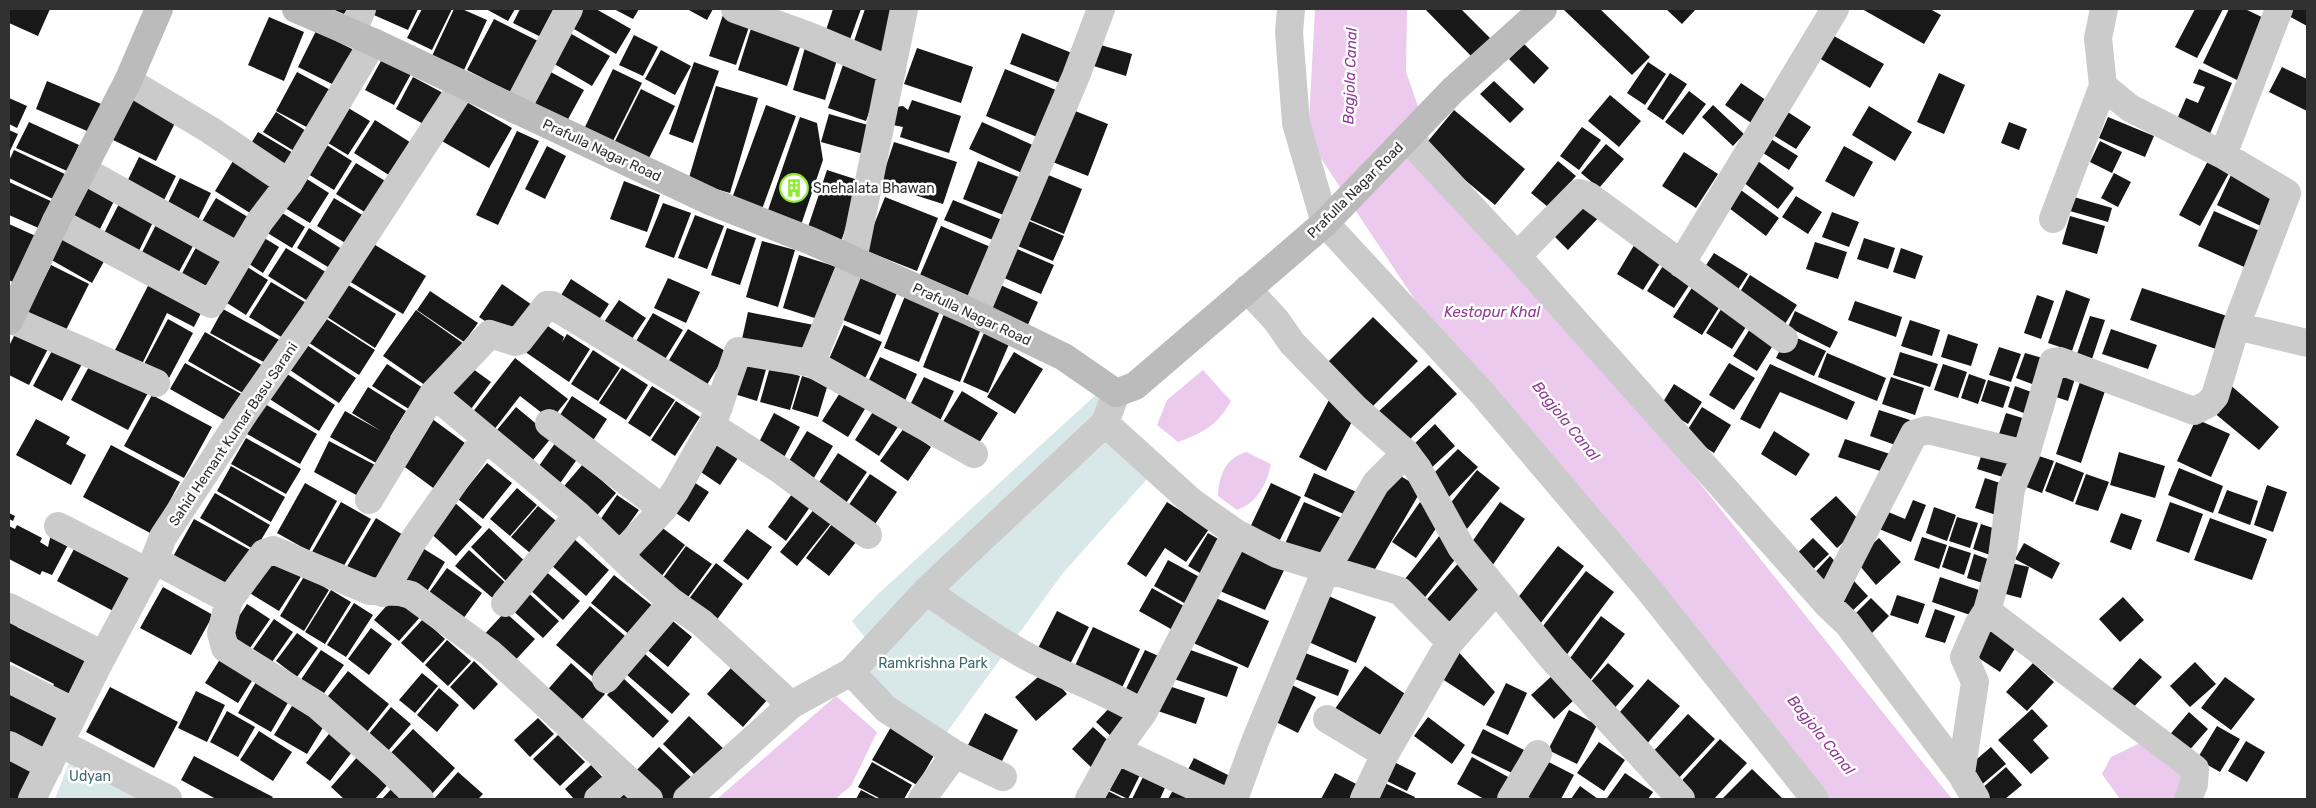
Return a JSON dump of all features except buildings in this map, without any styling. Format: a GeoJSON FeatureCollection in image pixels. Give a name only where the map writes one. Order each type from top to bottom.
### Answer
{"type":"FeatureCollection","features":[{"type":"Feature","properties":{"kind":"street"},"geometry":{"type":"LineString","coordinates":[[156,383],[12,309],[128,81],[159,9]]}},
{"type":"Feature","properties":{"kind":"street","name":"Prafulla Nagar Road"},"geometry":{"type":"LineString","coordinates":[[296,9],[362,28],[463,85],[712,202],[853,260],[975,314],[1064,357],[1116,393],[1135,386],[1325,223],[1453,90],[1543,9]]}},
{"type":"Feature","properties":{"kind":"street"},"geometry":{"type":"LineString","coordinates":[[516,110],[569,9]]}},
{"type":"Feature","properties":{"kind":"street"},"geometry":{"type":"LineString","coordinates":[[735,9],[809,36],[892,71]]}},
{"type":"Feature","properties":{"kind":"street"},"geometry":{"type":"LineString","coordinates":[[811,363],[853,260],[904,9]]}},
{"type":"Feature","properties":{"kind":"street"},"geometry":{"type":"LineString","coordinates":[[975,314],[1076,76],[1101,9]]}},
{"type":"Feature","properties":{"kind":"street"},"geometry":{"type":"LineString","coordinates":[[1291,9],[1289,32],[1296,123],[1325,223],[1489,401],[1648,590],[1815,799]]}},
{"type":"Feature","properties":{"kind":"street"},"geometry":{"type":"LineString","coordinates":[[1681,264],[1835,9]]}},
{"type":"Feature","properties":{"kind":"street"},"geometry":{"type":"LineString","coordinates":[[2053,219],[2103,86],[2098,38],[2104,9]]}},
{"type":"Feature","properties":{"kind":"street"},"geometry":{"type":"LineString","coordinates":[[2223,155],[2279,9]]}},
{"type":"Feature","properties":{"kind":"street"},"geometry":{"type":"LineString","coordinates":[[56,221],[211,304],[238,256],[289,183],[362,28]]}},
{"type":"Feature","properties":{"kind":"street"},"geometry":{"type":"LineString","coordinates":[[128,81],[210,130],[289,183]]}},
{"type":"Feature","properties":{"kind":"street","name":"Sahid Hemant Kumar Basu Sarani"},"geometry":{"type":"LineString","coordinates":[[32,799],[103,655],[151,566],[163,538],[245,412],[313,316],[463,85]]}},
{"type":"Feature","properties":{"kind":"street"},"geometry":{"type":"LineString","coordinates":[[1961,774],[1975,682],[1964,657],[1978,625],[1987,611],[2002,557],[2011,489],[2026,454],[2053,362],[2060,361],[2194,411],[2208,404],[2215,396],[2236,326],[2287,193],[2223,155],[2130,108],[2103,86]]}},
{"type":"Feature","properties":{"kind":"street"},"geometry":{"type":"LineString","coordinates":[[1407,138],[1517,256],[1827,604],[1848,624],[1961,774],[1976,799]]}},
{"type":"Feature","properties":{"kind":"street"},"geometry":{"type":"LineString","coordinates":[[83,170],[238,256]]}},
{"type":"Feature","properties":{"kind":"street"},"geometry":{"type":"LineString","coordinates":[[1517,256],[1579,193],[1590,196],[1784,338]]}},
{"type":"Feature","properties":{"kind":"street"},"geometry":{"type":"LineString","coordinates":[[1247,289],[1276,320],[1292,343],[1355,408],[1406,453],[1418,469],[1461,547],[1552,658],[1680,799]]}},
{"type":"Feature","properties":{"kind":"street"},"geometry":{"type":"LineString","coordinates":[[369,500],[433,394],[490,334],[515,342],[519,341],[544,306],[552,305],[716,417],[779,468],[868,535]]}},
{"type":"Feature","properties":{"kind":"street"},"geometry":{"type":"LineString","coordinates":[[2236,326],[2307,343]]}},
{"type":"Feature","properties":{"kind":"street"},"geometry":{"type":"LineString","coordinates":[[620,555],[663,509],[676,490],[716,417],[738,350],[811,363],[974,454]]}},
{"type":"Feature","properties":{"kind":"street"},"geometry":{"type":"LineString","coordinates":[[687,799],[721,770],[791,704],[851,672],[926,591],[1105,423],[1116,393]]}},
{"type":"Feature","properties":{"kind":"street"},"geometry":{"type":"LineString","coordinates":[[433,394],[578,515],[672,602],[702,623],[791,704]]}},
{"type":"Feature","properties":{"kind":"street"},"geometry":{"type":"LineString","coordinates":[[549,423],[663,509]]}},
{"type":"Feature","properties":{"kind":"street"},"geometry":{"type":"LineString","coordinates":[[1105,423],[1192,502],[1236,533],[1277,554],[1400,591],[1450,642]]}},
{"type":"Feature","properties":{"kind":"street"},"geometry":{"type":"LineString","coordinates":[[1827,604],[1914,434],[1927,430],[2026,454]]}},
{"type":"Feature","properties":{"kind":"street"},"geometry":{"type":"LineString","coordinates":[[383,594],[413,541],[485,438]]}},
{"type":"Feature","properties":{"kind":"street"},"geometry":{"type":"LineString","coordinates":[[1234,799],[1256,739],[1326,570],[1376,483],[1406,453]]}},
{"type":"Feature","properties":{"kind":"street"},"geometry":{"type":"LineString","coordinates":[[505,603],[578,515]]}},
{"type":"Feature","properties":{"kind":"street"},"geometry":{"type":"LineString","coordinates":[[58,526],[229,600]]}},
{"type":"Feature","properties":{"kind":"street"},"geometry":{"type":"LineString","coordinates":[[1089,799],[1116,750],[1143,713],[1236,533]]}},
{"type":"Feature","properties":{"kind":"street"},"geometry":{"type":"LineString","coordinates":[[420,799],[317,705],[225,648],[221,633],[229,600],[264,553],[273,550],[370,592],[383,594],[400,592],[411,595],[475,641],[649,799]]}},
{"type":"Feature","properties":{"kind":"street"},"geometry":{"type":"LineString","coordinates":[[1364,799],[1385,754],[1450,642],[1496,590]]}},
{"type":"Feature","properties":{"kind":"street"},"geometry":{"type":"LineString","coordinates":[[926,591],[998,640],[1031,659],[1116,697],[1143,713]]}},
{"type":"Feature","properties":{"kind":"street"},"geometry":{"type":"LineString","coordinates":[[606,679],[672,602]]}},
{"type":"Feature","properties":{"kind":"street"},"geometry":{"type":"LineString","coordinates":[[9,607],[103,655]]}},
{"type":"Feature","properties":{"kind":"street"},"geometry":{"type":"LineString","coordinates":[[1987,611],[2195,769],[2194,784],[2188,799]]}},
{"type":"Feature","properties":{"kind":"street"},"geometry":{"type":"LineString","coordinates":[[851,672],[886,709],[955,754],[1003,776]]}},
{"type":"Feature","properties":{"kind":"street"},"geometry":{"type":"LineString","coordinates":[[9,679],[75,712]]}},
{"type":"Feature","properties":{"kind":"street"},"geometry":{"type":"LineString","coordinates":[[1327,719],[1385,754]]}},
{"type":"Feature","properties":{"kind":"street"},"geometry":{"type":"LineString","coordinates":[[9,745],[54,755],[168,799]]}},
{"type":"Feature","properties":{"kind":"street"},"geometry":{"type":"LineString","coordinates":[[1116,750],[1221,799]]}},
{"type":"Feature","properties":{"kind":"street"},"geometry":{"type":"LineString","coordinates":[[922,799],[955,754]]}},
{"type":"Feature","properties":{"kind":"street"},"geometry":{"type":"LineString","coordinates":[[1512,799],[1538,754]]}},
{"type":"Feature","properties":{"kind":"street"},"geometry":{"type":"LineString","coordinates":[[598,799],[624,776]]}},
{"type":"Feature","properties":{"kind":"green space","name":"Ramkrishna Park"},"geometry":{"type":"Polygon","coordinates":[[[1099,392],[1105,409],[1104,434],[1156,469],[1063,573],[944,736],[851,672],[870,644],[852,621],[878,594],[1099,392]]]}},
{"type":"Feature","properties":{"kind":"green space","name":"Udyan"},"geometry":{"type":"Polygon","coordinates":[[[77,742],[182,799],[55,799],[77,742]]]}},
{"type":"Feature","properties":{"kind":"water","name":"Kestopur Khal"},"geometry":{"type":"Polygon","coordinates":[[[1315,9],[1407,9],[1406,72],[1433,149],[1952,799],[1811,799],[1437,333],[1308,139],[1315,9]]]}},
{"type":"Feature","properties":{"kind":"water"},"geometry":{"type":"Polygon","coordinates":[[[1203,370],[1231,401],[1226,410],[1209,427],[1178,442],[1157,425],[1167,400],[1203,370]]]}},
{"type":"Feature","properties":{"kind":"water"},"geometry":{"type":"Polygon","coordinates":[[[1246,452],[1271,464],[1267,479],[1260,492],[1250,503],[1237,510],[1218,496],[1220,481],[1228,463],[1246,452]]]}},
{"type":"Feature","properties":{"kind":"water"},"geometry":{"type":"Polygon","coordinates":[[[836,696],[877,732],[851,786],[835,799],[717,799],[836,696]]]}},
{"type":"Feature","properties":{"kind":"water"},"geometry":{"type":"Polygon","coordinates":[[[2140,743],[2167,754],[2185,781],[2179,799],[2120,799],[2102,774],[2111,757],[2140,743]]]}},
{"type":"Feature","properties":{"kind":"place","name":"Snehalata Bhawan"},"geometry":{"type":"Point","coordinates":[794,188]}},
{"type":"Feature","properties":{"kind":"water label","name":"Bagjola Canal"},"geometry":{"type":"Point","coordinates":[1350,76]}},
{"type":"Feature","properties":{"kind":"water label","name":"Bagjola Canal"},"geometry":{"type":"Point","coordinates":[1566,421]}},
{"type":"Feature","properties":{"kind":"water label","name":"Bagjola Canal"},"geometry":{"type":"Point","coordinates":[1821,735]}}]}
